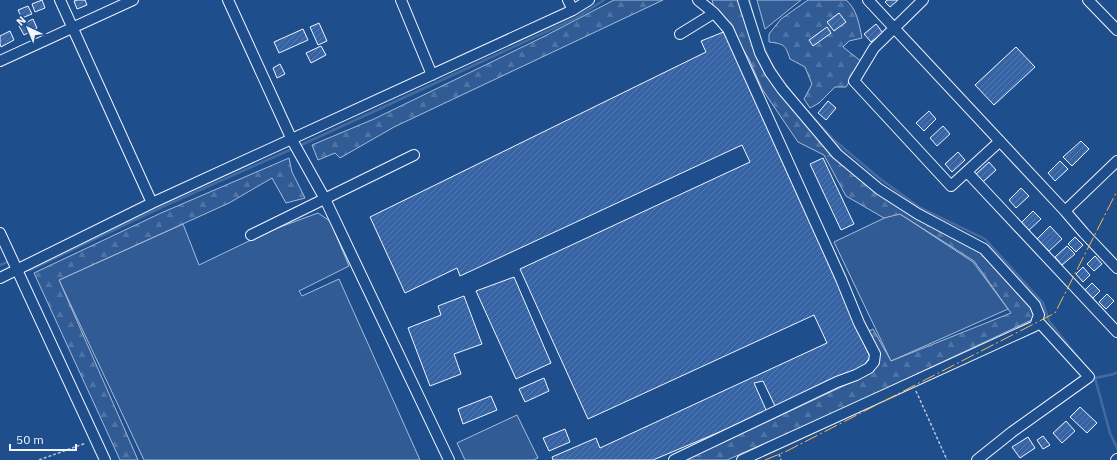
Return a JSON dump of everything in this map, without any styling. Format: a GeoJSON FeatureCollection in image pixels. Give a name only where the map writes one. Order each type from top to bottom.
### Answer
{"type":"FeatureCollection","features":[{"type":"Feature","properties":{"kind":"street"},"geometry":{"type":"LineString","coordinates":[[60,0],[152,203]]}},
{"type":"Feature","properties":{"kind":"street"},"geometry":{"type":"LineString","coordinates":[[0,61],[133,0]]}},
{"type":"Feature","properties":{"kind":"street"},"geometry":{"type":"LineString","coordinates":[[228,0],[292,140],[326,199],[449,460]]}},
{"type":"Feature","properties":{"kind":"street"},"geometry":{"type":"LineString","coordinates":[[401,0],[432,75]]}},
{"type":"Feature","properties":{"kind":"street"},"geometry":{"type":"LineString","coordinates":[[568,0],[573,10]]}},
{"type":"Feature","properties":{"kind":"street"},"geometry":{"type":"LineString","coordinates":[[0,278],[152,203],[573,10],[590,0]]}},
{"type":"Feature","properties":{"kind":"street"},"geometry":{"type":"LineString","coordinates":[[674,460],[869,368],[874,362],[875,354],[859,323],[841,279],[728,29],[714,13],[698,0]]}},
{"type":"Feature","properties":{"kind":"street"},"geometry":{"type":"LineString","coordinates":[[742,460],[1035,326],[1039,315],[1035,305],[984,249],[918,214],[879,190],[837,154],[782,89],[770,72],[760,53],[743,0]]}},
{"type":"Feature","properties":{"kind":"street"},"geometry":{"type":"LineString","coordinates":[[868,0],[1117,268]]}},
{"type":"Feature","properties":{"kind":"street"},"geometry":{"type":"LineString","coordinates":[[923,0],[874,48],[854,81],[951,186],[1000,141]]}},
{"type":"Feature","properties":{"kind":"street"},"geometry":{"type":"LineString","coordinates":[[1088,0],[1117,30]]}},
{"type":"Feature","properties":{"kind":"street"},"geometry":{"type":"LineString","coordinates":[[680,34],[714,13]]}},
{"type":"Feature","properties":{"kind":"street"},"geometry":{"type":"LineString","coordinates":[[251,235],[414,155]]}},
{"type":"Feature","properties":{"kind":"street"},"geometry":{"type":"LineString","coordinates":[[1065,211],[1117,161]]}},
{"type":"Feature","properties":{"kind":"street"},"geometry":{"type":"LineString","coordinates":[[967,172],[1117,332]]}},
{"type":"Feature","properties":{"kind":"street"},"geometry":{"type":"LineString","coordinates":[[0,233],[105,460]]}},
{"type":"Feature","properties":{"kind":"street"},"geometry":{"type":"LineString","coordinates":[[977,460],[1012,432],[1089,377],[1037,320]]}},
{"type":"Feature","properties":{"kind":"path"},"geometry":{"type":"LineString","coordinates":[[912,382],[947,460]]}},
{"type":"Feature","properties":{"kind":"path"},"geometry":{"type":"LineString","coordinates":[[39,460],[95,440]]}},
{"type":"Feature","properties":{"kind":"shaded area"},"geometry":{"type":"Polygon","coordinates":[[[757,0],[801,0],[765,29],[757,0]]]}},
{"type":"Feature","properties":{"kind":"shaded area"},"geometry":{"type":"Polygon","coordinates":[[[897,212],[973,262],[1008,309],[891,361],[834,242],[897,212]]]}},
{"type":"Feature","properties":{"kind":"shaded area"},"geometry":{"type":"Polygon","coordinates":[[[318,213],[330,221],[349,266],[299,291],[302,296],[339,279],[420,460],[144,460],[59,280],[183,224],[199,265],[272,230],[318,213]]]}},
{"type":"Feature","properties":{"kind":"shaded area"},"geometry":{"type":"Polygon","coordinates":[[[517,415],[538,458],[533,460],[465,460],[457,443],[517,415]]]}},
{"type":"Feature","properties":{"kind":"green space"},"geometry":{"type":"Polygon","coordinates":[[[614,0],[663,0],[394,127],[340,158],[335,153],[318,160],[312,145],[374,119],[543,37],[614,0]]]}},
{"type":"Feature","properties":{"kind":"green space"},"geometry":{"type":"Polygon","coordinates":[[[712,0],[739,0],[762,57],[837,154],[879,189],[986,251],[1032,301],[1038,317],[838,411],[727,460],[682,460],[718,445],[873,372],[878,360],[865,333],[873,329],[891,361],[1011,313],[974,261],[900,214],[884,218],[846,196],[824,155],[798,142],[762,89],[749,59],[726,21],[714,7],[712,0]]]}},
{"type":"Feature","properties":{"kind":"green space"},"geometry":{"type":"Polygon","coordinates":[[[808,0],[846,0],[855,12],[859,22],[862,38],[849,41],[843,47],[862,62],[846,87],[835,87],[819,103],[810,108],[804,99],[812,84],[805,67],[790,59],[787,50],[781,44],[769,42],[769,34],[781,19],[808,0]]]}},
{"type":"Feature","properties":{"kind":"green space"},"geometry":{"type":"Polygon","coordinates":[[[289,158],[292,172],[305,198],[286,203],[272,178],[229,203],[59,280],[138,460],[120,460],[34,273],[161,213],[289,158]]]}},
{"type":"Feature","properties":{"kind":"building"},"geometry":{"type":"Polygon","coordinates":[[[42,0],[45,8],[35,12],[32,4],[42,0]]]}},
{"type":"Feature","properties":{"kind":"building"},"geometry":{"type":"Polygon","coordinates":[[[85,0],[87,5],[77,9],[74,1],[85,0]]]}},
{"type":"Feature","properties":{"kind":"building"},"geometry":{"type":"Polygon","coordinates":[[[887,0],[898,0],[890,7],[885,2],[887,0]]]}},
{"type":"Feature","properties":{"kind":"building"},"geometry":{"type":"Polygon","coordinates":[[[28,6],[32,14],[22,18],[18,10],[28,6]]]}},
{"type":"Feature","properties":{"kind":"building"},"geometry":{"type":"Polygon","coordinates":[[[839,13],[846,22],[834,31],[827,22],[839,13]]]}},
{"type":"Feature","properties":{"kind":"building"},"geometry":{"type":"Polygon","coordinates":[[[33,19],[37,28],[24,35],[19,26],[33,19]]]}},
{"type":"Feature","properties":{"kind":"building"},"geometry":{"type":"Polygon","coordinates":[[[319,23],[327,41],[318,45],[310,27],[319,23]]]}},
{"type":"Feature","properties":{"kind":"building"},"geometry":{"type":"Polygon","coordinates":[[[876,24],[883,33],[871,42],[864,34],[876,24]]]}},
{"type":"Feature","properties":{"kind":"building"},"geometry":{"type":"Polygon","coordinates":[[[827,27],[831,33],[813,46],[809,40],[827,27]]]}},
{"type":"Feature","properties":{"kind":"building"},"geometry":{"type":"Polygon","coordinates":[[[303,29],[308,40],[279,53],[274,42],[303,29]]]}},
{"type":"Feature","properties":{"kind":"building"},"geometry":{"type":"Polygon","coordinates":[[[10,31],[14,40],[1,47],[0,36],[10,31]]]}},
{"type":"Feature","properties":{"kind":"building"},"geometry":{"type":"Polygon","coordinates":[[[726,31],[870,357],[863,367],[776,408],[763,381],[754,383],[767,412],[653,460],[553,460],[552,457],[596,438],[600,448],[827,343],[814,315],[588,419],[520,269],[750,162],[742,145],[460,276],[457,268],[405,293],[370,217],[706,52],[701,41],[726,31]]]}},
{"type":"Feature","properties":{"kind":"building"},"geometry":{"type":"Polygon","coordinates":[[[321,46],[326,55],[311,63],[306,53],[321,46]]]}},
{"type":"Feature","properties":{"kind":"building"},"geometry":{"type":"Polygon","coordinates":[[[1016,47],[1035,67],[994,105],[975,85],[1016,47]]]}},
{"type":"Feature","properties":{"kind":"building"},"geometry":{"type":"Polygon","coordinates":[[[280,64],[285,74],[277,78],[273,68],[280,64]]]}},
{"type":"Feature","properties":{"kind":"building"},"geometry":{"type":"Polygon","coordinates":[[[828,101],[836,108],[826,120],[818,113],[828,101]]]}},
{"type":"Feature","properties":{"kind":"building"},"geometry":{"type":"Polygon","coordinates":[[[929,111],[936,119],[924,131],[916,123],[929,111]]]}},
{"type":"Feature","properties":{"kind":"building"},"geometry":{"type":"Polygon","coordinates":[[[943,126],[950,134],[937,146],[930,138],[943,126]]]}},
{"type":"Feature","properties":{"kind":"building"},"geometry":{"type":"Polygon","coordinates":[[[1081,141],[1089,149],[1072,166],[1063,157],[1081,141]]]}},
{"type":"Feature","properties":{"kind":"building"},"geometry":{"type":"Polygon","coordinates":[[[958,152],[965,160],[952,172],[945,164],[958,152]]]}},
{"type":"Feature","properties":{"kind":"building"},"geometry":{"type":"Polygon","coordinates":[[[823,158],[854,224],[841,230],[810,164],[823,158]]]}},
{"type":"Feature","properties":{"kind":"building"},"geometry":{"type":"Polygon","coordinates":[[[1060,161],[1068,169],[1055,181],[1048,173],[1060,161]]]}},
{"type":"Feature","properties":{"kind":"building"},"geometry":{"type":"Polygon","coordinates":[[[989,162],[996,170],[983,182],[976,174],[989,162]]]}},
{"type":"Feature","properties":{"kind":"building"},"geometry":{"type":"Polygon","coordinates":[[[1021,188],[1029,196],[1016,208],[1009,200],[1021,188]]]}},
{"type":"Feature","properties":{"kind":"building"},"geometry":{"type":"Polygon","coordinates":[[[1033,211],[1041,219],[1028,231],[1021,223],[1033,211]]]}},
{"type":"Feature","properties":{"kind":"building"},"geometry":{"type":"Polygon","coordinates":[[[1050,226],[1062,239],[1049,251],[1037,239],[1050,226]]]}},
{"type":"Feature","properties":{"kind":"building"},"geometry":{"type":"Polygon","coordinates":[[[1075,237],[1083,245],[1076,252],[1068,244],[1075,237]]]}},
{"type":"Feature","properties":{"kind":"building"},"geometry":{"type":"Polygon","coordinates":[[[1067,246],[1075,254],[1062,265],[1055,257],[1067,246]]]}},
{"type":"Feature","properties":{"kind":"building"},"geometry":{"type":"Polygon","coordinates":[[[1095,256],[1102,264],[1094,271],[1087,264],[1095,256]]]}},
{"type":"Feature","properties":{"kind":"building"},"geometry":{"type":"Polygon","coordinates":[[[1083,267],[1090,275],[1083,282],[1076,274],[1083,267]]]}},
{"type":"Feature","properties":{"kind":"building"},"geometry":{"type":"Polygon","coordinates":[[[514,277],[551,363],[516,379],[476,291],[514,277]]]}},
{"type":"Feature","properties":{"kind":"building"},"geometry":{"type":"Polygon","coordinates":[[[1092,283],[1100,291],[1093,298],[1085,290],[1092,283]]]}},
{"type":"Feature","properties":{"kind":"building"},"geometry":{"type":"Polygon","coordinates":[[[1107,294],[1114,301],[1106,309],[1099,302],[1107,294]]]}},
{"type":"Feature","properties":{"kind":"building"},"geometry":{"type":"Polygon","coordinates":[[[464,296],[482,344],[454,354],[461,374],[430,386],[408,328],[441,315],[438,306],[464,296]]]}},
{"type":"Feature","properties":{"kind":"building"},"geometry":{"type":"Polygon","coordinates":[[[544,378],[549,391],[525,402],[519,389],[544,378]]]}},
{"type":"Feature","properties":{"kind":"building"},"geometry":{"type":"Polygon","coordinates":[[[491,396],[497,410],[463,424],[458,409],[491,396]]]}},
{"type":"Feature","properties":{"kind":"building"},"geometry":{"type":"Polygon","coordinates":[[[1080,407],[1097,423],[1087,433],[1070,417],[1080,407]]]}},
{"type":"Feature","properties":{"kind":"building"},"geometry":{"type":"Polygon","coordinates":[[[1066,421],[1075,431],[1062,443],[1053,433],[1066,421]]]}},
{"type":"Feature","properties":{"kind":"building"},"geometry":{"type":"Polygon","coordinates":[[[565,429],[570,442],[549,451],[543,438],[565,429]]]}},
{"type":"Feature","properties":{"kind":"building"},"geometry":{"type":"Polygon","coordinates":[[[1043,436],[1050,445],[1043,449],[1037,440],[1043,436]]]}},
{"type":"Feature","properties":{"kind":"building"},"geometry":{"type":"Polygon","coordinates":[[[1028,437],[1035,448],[1020,458],[1012,447],[1028,437]]]}},
{"type":"Feature","properties":{"kind":"waterway"},"geometry":{"type":"LineString","coordinates":[[299,146],[576,18],[604,0]]}},
{"type":"Feature","properties":{"kind":"waterway"},"geometry":{"type":"LineString","coordinates":[[749,0],[754,19]]}},
{"type":"Feature","properties":{"kind":"waterway"},"geometry":{"type":"LineString","coordinates":[[762,43],[771,63],[794,96]]}},
{"type":"Feature","properties":{"kind":"waterway"},"geometry":{"type":"LineString","coordinates":[[801,104],[834,140],[879,178],[919,207],[985,239],[1043,303],[1049,321],[1080,360]]}},
{"type":"Feature","properties":{"kind":"waterway"},"geometry":{"type":"LineString","coordinates":[[27,268],[30,270],[162,207],[294,148]]}},
{"type":"Feature","properties":{"kind":"waterway"},"geometry":{"type":"LineString","coordinates":[[0,265],[10,261]]}},
{"type":"Feature","properties":{"kind":"waterway"},"geometry":{"type":"LineString","coordinates":[[1095,378],[1117,372]]}},
{"type":"Feature","properties":{"kind":"waterway"},"geometry":{"type":"LineString","coordinates":[[1092,375],[1095,378],[1110,433],[1117,448]]}},
{"type":"Feature","properties":{"kind":"power"},"geometry":{"type":"LineString","coordinates":[[765,460],[787,451],[1055,313],[1117,191]]}}]}
